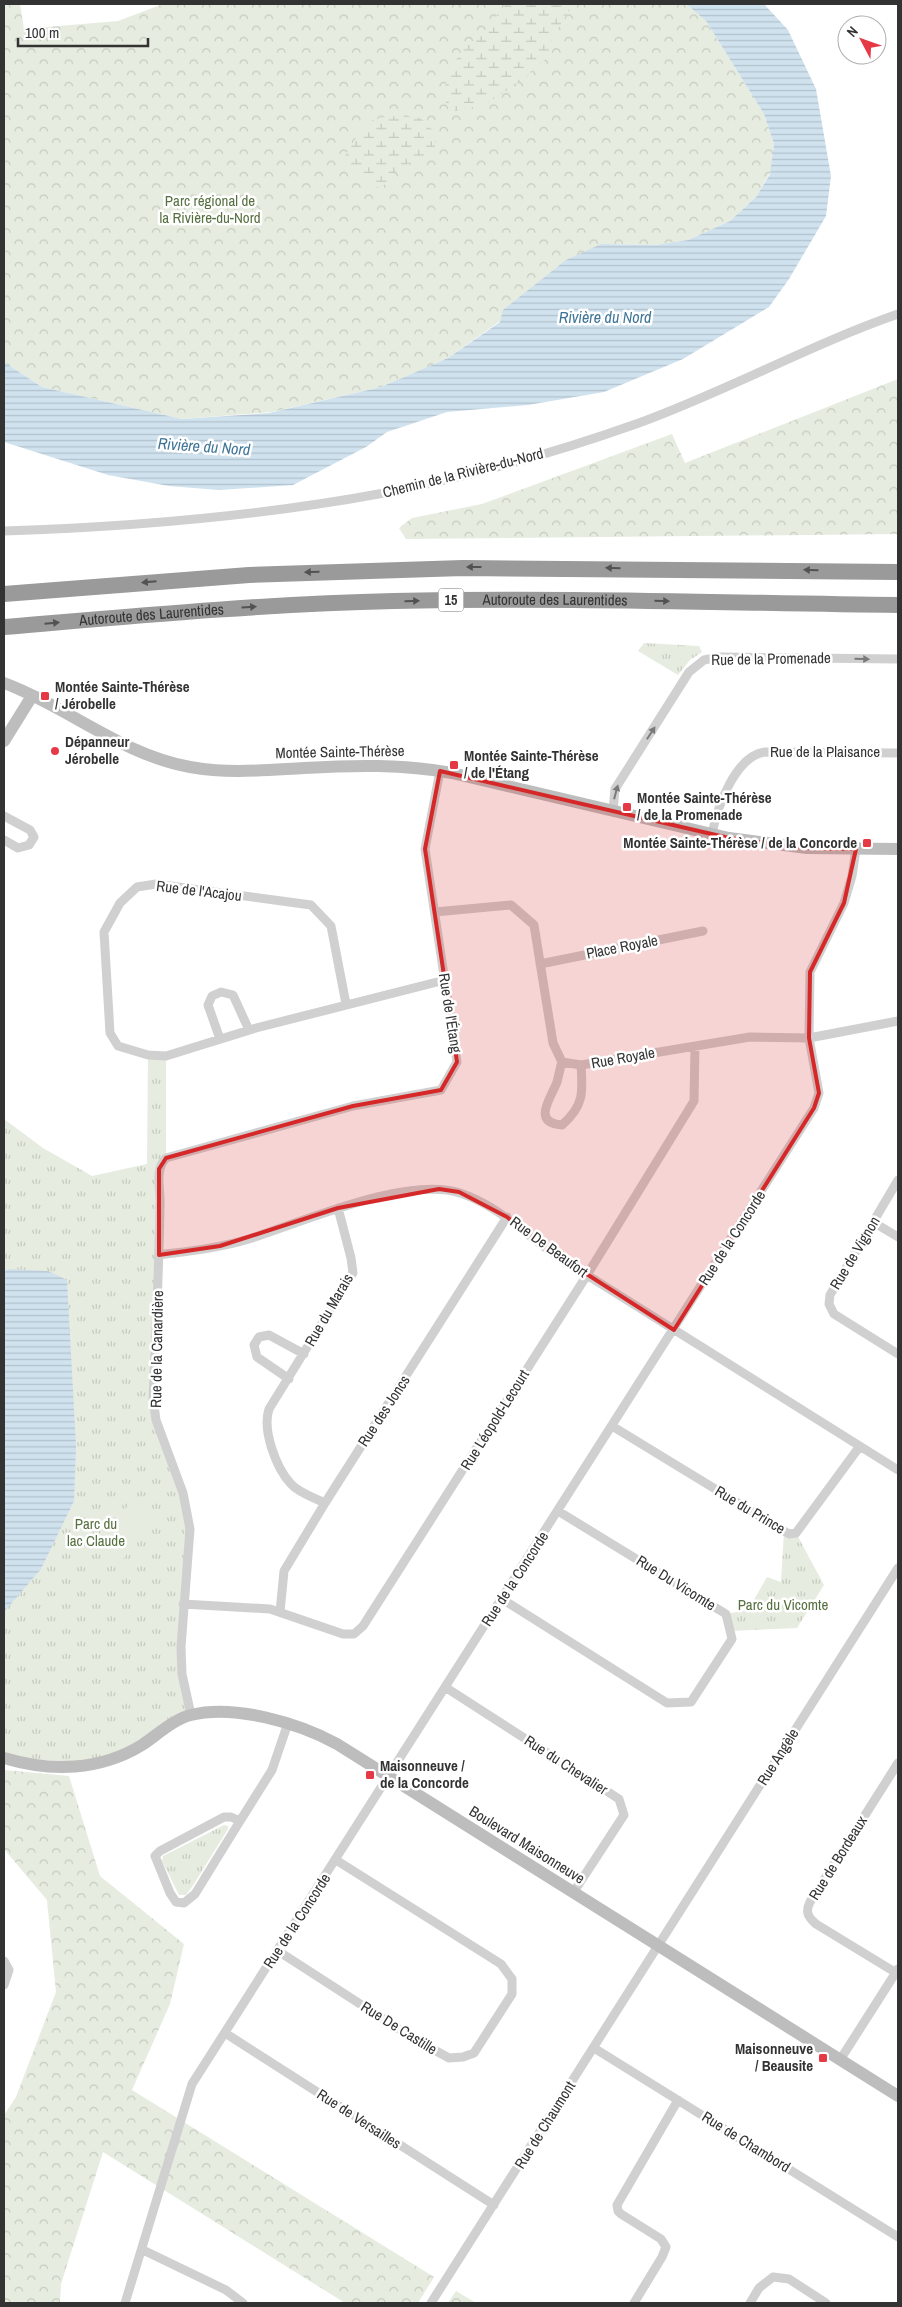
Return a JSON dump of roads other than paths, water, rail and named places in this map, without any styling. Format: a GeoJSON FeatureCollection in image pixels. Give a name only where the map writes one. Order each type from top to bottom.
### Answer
{"type":"FeatureCollection","features":[{"type":"Feature","properties":{"kind":"highway","name":"Autoroute des Laurentides"},"geometry":{"type":"LineString","coordinates":[[4,594],[214,577],[387,569],[597,567],[898,572]]}},
{"type":"Feature","properties":{"kind":"highway","name":"Autoroute des Laurentides"},"geometry":{"type":"LineString","coordinates":[[4,627],[200,610],[392,601],[523,599],[898,605]]}},
{"type":"Feature","properties":{"kind":"street","name":"Chemin de la Rivière-du-Nord"},"geometry":{"type":"LineString","coordinates":[[4,531],[114,525],[274,510],[383,493],[469,474],[566,447],[651,418],[898,314]]}},
{"type":"Feature","properties":{"kind":"street","name":"Rue de la Promenade"},"geometry":{"type":"LineString","coordinates":[[613,811],[615,789],[689,672],[704,660],[719,657],[898,659]]}},
{"type":"Feature","properties":{"kind":"street","name":"Montée Sainte-Thérèse"},"geometry":{"type":"LineString","coordinates":[[4,683],[138,751],[189,767],[236,771],[387,766],[440,771],[712,834],[800,848],[898,850]]}},
{"type":"Feature","properties":{"kind":"street"},"geometry":{"type":"LineString","coordinates":[[4,741],[32,696]]}},
{"type":"Feature","properties":{"kind":"street","name":"Rue de la Plaisance"},"geometry":{"type":"LineString","coordinates":[[712,834],[719,809],[732,781],[754,754],[765,752],[898,753]]}},
{"type":"Feature","properties":{"kind":"street","name":"Rue de l'Étang"},"geometry":{"type":"LineString","coordinates":[[166,1158],[353,1106],[441,1090],[458,1062],[425,849],[440,771]]}},
{"type":"Feature","properties":{"kind":"street"},"geometry":{"type":"LineString","coordinates":[[4,816],[30,830],[34,837],[29,845],[18,848],[4,840]]}},
{"type":"Feature","properties":{"kind":"street","name":"Rue de la Concorde"},"geometry":{"type":"LineString","coordinates":[[125,2303],[143,2250],[192,2084],[814,1108],[819,1093],[809,1038],[810,972],[844,903],[852,876],[856,849]]}},
{"type":"Feature","properties":{"kind":"street","name":"Rue de l'Acajou"},"geometry":{"type":"LineString","coordinates":[[346,1004],[331,926],[312,906],[156,884],[137,887],[120,903],[104,932],[110,1033],[118,1046],[148,1055],[166,1056],[249,1030],[445,980]]}},
{"type":"Feature","properties":{"kind":"street"},"geometry":{"type":"LineString","coordinates":[[435,912],[511,905],[534,926],[553,1043],[562,1062],[557,1082],[545,1110],[547,1120],[553,1124],[562,1125],[572,1117],[583,1094],[581,1065]]}},
{"type":"Feature","properties":{"kind":"street","name":"Place Royale"},"geometry":{"type":"LineString","coordinates":[[540,964],[703,931]]}},
{"type":"Feature","properties":{"kind":"street"},"geometry":{"type":"LineString","coordinates":[[220,1039],[208,1005],[212,996],[221,992],[233,995],[249,1030]]}},
{"type":"Feature","properties":{"kind":"street","name":"Rue Royale"},"geometry":{"type":"LineString","coordinates":[[562,1062],[581,1065],[750,1036],[809,1038],[898,1021]]}},
{"type":"Feature","properties":{"kind":"street","name":"Rue Léopold-Lecourt"},"geometry":{"type":"LineString","coordinates":[[183,1604],[257,1608],[280,1612],[343,1634],[354,1634],[363,1626],[587,1275],[694,1101],[695,1046]]}},
{"type":"Feature","properties":{"kind":"street","name":"Rue de la Canardière"},"geometry":{"type":"LineString","coordinates":[[166,1158],[159,1169],[161,1192],[153,1398],[156,1420],[183,1493],[190,1529],[181,1648],[182,1674],[191,1715]]}},
{"type":"Feature","properties":{"kind":"street","name":"Rue de Vignon"},"geometry":{"type":"LineString","coordinates":[[898,1180],[830,1295],[829,1304],[834,1314],[898,1354]]}},
{"type":"Feature","properties":{"kind":"street","name":"Rue De Beaufort"},"geometry":{"type":"LineString","coordinates":[[159,1255],[220,1246],[249,1239],[338,1208],[390,1195],[439,1189],[459,1192],[508,1217],[546,1248],[587,1275],[898,1470]]}},
{"type":"Feature","properties":{"kind":"street","name":"Rue du Marais"},"geometry":{"type":"LineString","coordinates":[[325,1503],[292,1486],[279,1469],[266,1426],[269,1409],[353,1273],[338,1208]]}},
{"type":"Feature","properties":{"kind":"street","name":"Rue des Joncs"},"geometry":{"type":"LineString","coordinates":[[280,1612],[284,1571],[325,1503],[508,1217]]}},
{"type":"Feature","properties":{"kind":"street"},"geometry":{"type":"LineString","coordinates":[[873,1222],[898,1237]]}},
{"type":"Feature","properties":{"kind":"street","name":"Rue du Marais"},"geometry":{"type":"LineString","coordinates":[[289,1379],[256,1356],[254,1345],[256,1340],[260,1336],[270,1335],[304,1354]]}},
{"type":"Feature","properties":{"kind":"street","name":"Rue du Prince"},"geometry":{"type":"LineString","coordinates":[[612,1426],[789,1534],[796,1533],[860,1446]]}},
{"type":"Feature","properties":{"kind":"street","name":"Rue Du Vicomte"},"geometry":{"type":"LineString","coordinates":[[502,1599],[667,1703],[691,1702],[732,1639],[726,1614],[558,1510]]}},
{"type":"Feature","properties":{"kind":"street","name":"Rue Angèle"},"geometry":{"type":"LineString","coordinates":[[658,1946],[898,1568]]}},
{"type":"Feature","properties":{"kind":"street","name":"Rue du Chevalier"},"geometry":{"type":"LineString","coordinates":[[445,1687],[619,1799],[624,1815],[573,1893]]}},
{"type":"Feature","properties":{"kind":"street","name":"Boulevard Maisonneuve"},"geometry":{"type":"LineString","coordinates":[[4,1758],[60,1768],[104,1763],[135,1750],[191,1715],[228,1713],[288,1723],[322,1736],[389,1776],[898,2096]]}},
{"type":"Feature","properties":{"kind":"street"},"geometry":{"type":"LineString","coordinates":[[240,1821],[231,1817],[224,1817],[156,1853],[155,1860],[176,1902],[184,1903],[193,1897],[272,1770],[288,1723]]}},
{"type":"Feature","properties":{"kind":"street","name":"Rue de Bordeaux"},"geometry":{"type":"LineString","coordinates":[[898,1764],[810,1902],[807,1911],[809,1918],[816,1924],[898,1972]]}},
{"type":"Feature","properties":{"kind":"street","name":"Rue De Castille"},"geometry":{"type":"LineString","coordinates":[[278,1950],[416,2040],[449,2058],[463,2057],[474,2052],[512,1994],[512,1979],[501,1964],[336,1860]]}},
{"type":"Feature","properties":{"kind":"street","name":"Rue de Chaumont"},"geometry":{"type":"LineString","coordinates":[[431,2303],[658,1946]]}},
{"type":"Feature","properties":{"kind":"street"},"geometry":{"type":"LineString","coordinates":[[4,1960],[9,1970],[4,1985]]}},
{"type":"Feature","properties":{"kind":"street"},"geometry":{"type":"LineString","coordinates":[[840,2060],[898,1972]]}},
{"type":"Feature","properties":{"kind":"street","name":"Rue de Versailles"},"geometry":{"type":"LineString","coordinates":[[225,2033],[494,2205]]}},
{"type":"Feature","properties":{"kind":"street","name":"Rue de Chambord"},"geometry":{"type":"LineString","coordinates":[[594,2048],[898,2237]]}},
{"type":"Feature","properties":{"kind":"street"},"geometry":{"type":"LineString","coordinates":[[634,2303],[666,2247],[661,2239],[621,2214],[618,2211],[617,2204],[678,2100]]}},
{"type":"Feature","properties":{"kind":"street"},"geometry":{"type":"LineString","coordinates":[[143,2250],[226,2290],[243,2303]]}},
{"type":"Feature","properties":{"kind":"street"},"geometry":{"type":"LineString","coordinates":[[750,2303],[759,2288],[774,2276],[790,2279],[826,2303]]}},
{"type":"Feature","properties":{"kind":"water","name":"Rivière du Nord"},"geometry":{"type":"Polygon","coordinates":[[[686,4],[764,4],[788,30],[816,89],[831,176],[826,216],[789,279],[769,307],[683,359],[604,392],[528,405],[447,412],[387,432],[366,447],[293,485],[219,490],[169,486],[108,475],[4,442],[4,362],[42,387],[182,419],[269,413],[381,387],[448,358],[500,322],[503,310],[566,260],[601,244],[655,245],[688,240],[730,221],[756,197],[770,174],[774,144],[764,114],[706,21],[686,4]]]}},
{"type":"Feature","properties":{"kind":"water"},"geometry":{"type":"Polygon","coordinates":[[[8,1269],[48,1271],[67,1280],[76,1446],[74,1501],[41,1569],[4,1612],[4,1272],[8,1269]]]}},
{"type":"Feature","properties":{"kind":"place","name":"Montée Sainte-Thérèse / Jérobelle"},"geometry":{"type":"Point","coordinates":[45,696]}},
{"type":"Feature","properties":{"kind":"place","name":"Dépanneur Jérobelle"},"geometry":{"type":"Point","coordinates":[55,751]}},
{"type":"Feature","properties":{"kind":"place","name":"Montée Sainte-Thérèse / de l'Étang"},"geometry":{"type":"Point","coordinates":[454,765]}},
{"type":"Feature","properties":{"kind":"place","name":"Montée Sainte-Thérèse / de la Promenade"},"geometry":{"type":"Point","coordinates":[627,807]}},
{"type":"Feature","properties":{"kind":"place","name":"Montée Sainte-Thérèse / de la Concorde"},"geometry":{"type":"Point","coordinates":[867,843]}},
{"type":"Feature","properties":{"kind":"place","name":"Maisonneuve / de la Concorde"},"geometry":{"type":"Point","coordinates":[370,1775]}},
{"type":"Feature","properties":{"kind":"place","name":"Maisonneuve / Beausite"},"geometry":{"type":"Point","coordinates":[823,2058]}},
{"type":"Feature","properties":{"kind":"park label","name":"Parc régional de la Rivière-du-Nord"},"geometry":{"type":"Point","coordinates":[210,210]}},
{"type":"Feature","properties":{"kind":"park label","name":"Parc du lac Claude"},"geometry":{"type":"Point","coordinates":[96,1532]}},
{"type":"Feature","properties":{"kind":"park label","name":"Parc du Vicomte"},"geometry":{"type":"Point","coordinates":[783,1605]}}]}
